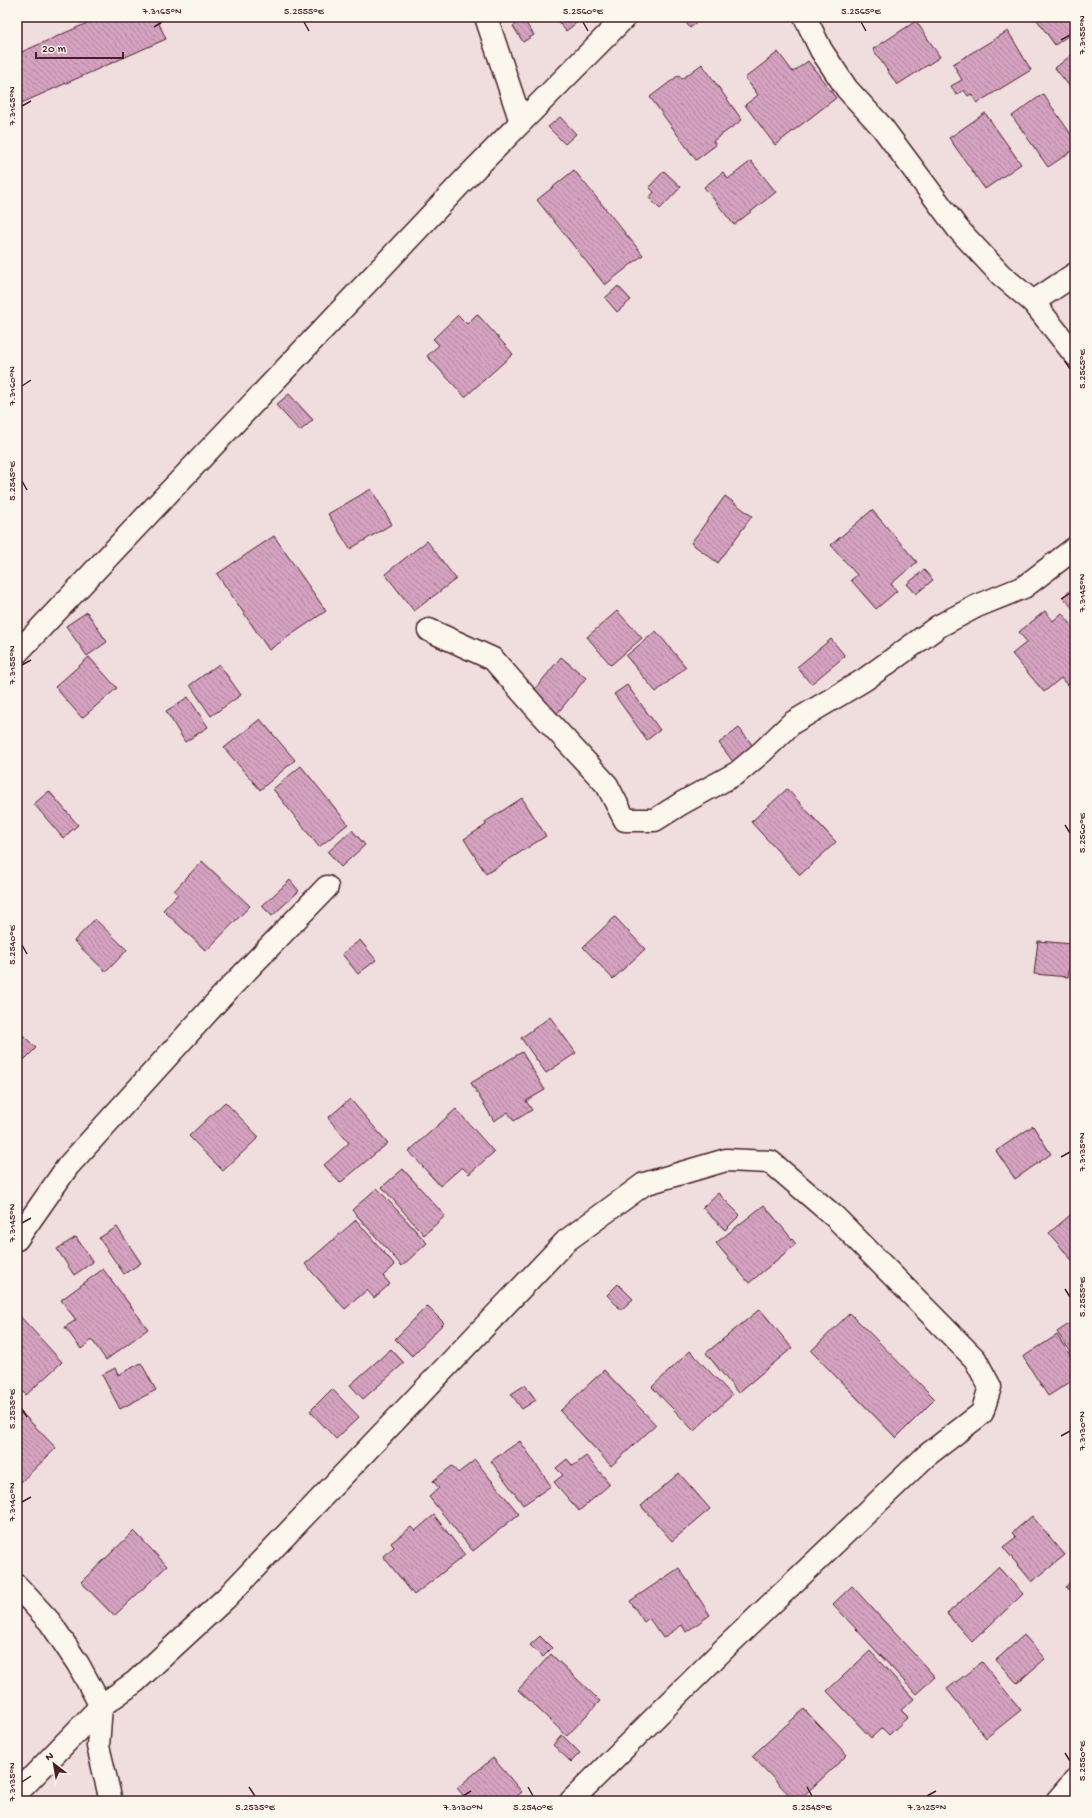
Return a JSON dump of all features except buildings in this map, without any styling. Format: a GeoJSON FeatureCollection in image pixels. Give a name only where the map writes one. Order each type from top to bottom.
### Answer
{"type":"FeatureCollection","features":[{"type":"Feature","properties":{"kind":"street"},"geometry":{"type":"LineString","coordinates":[[486,17],[521,122]]}},
{"type":"Feature","properties":{"kind":"street"},"geometry":{"type":"LineString","coordinates":[[17,653],[465,179],[625,17]]}},
{"type":"Feature","properties":{"kind":"street"},"geometry":{"type":"LineString","coordinates":[[805,17],[821,50],[847,89],[882,127],[958,229],[1001,275],[1033,302],[1075,355]]}},
{"type":"Feature","properties":{"kind":"street"},"geometry":{"type":"LineString","coordinates":[[1033,302],[1075,274]]}},
{"type":"Feature","properties":{"kind":"street"},"geometry":{"type":"LineString","coordinates":[[429,630],[493,658],[606,785],[624,820],[655,820],[682,803],[737,773],[762,752],[792,723],[864,680],[939,626],[977,606],[1024,587],[1075,548]]}},
{"type":"Feature","properties":{"kind":"street"},"geometry":{"type":"LineString","coordinates":[[17,1239],[68,1166],[223,995],[327,887]]}},
{"type":"Feature","properties":{"kind":"street"},"geometry":{"type":"LineString","coordinates":[[17,1793],[101,1706],[135,1682],[226,1598],[566,1241],[644,1184],[726,1160],[771,1162],[836,1217],[975,1359],[990,1387],[982,1413],[926,1456],[725,1648],[571,1801]]}},
{"type":"Feature","properties":{"kind":"street"},"geometry":{"type":"LineString","coordinates":[[17,1586],[50,1622],[78,1664],[101,1706],[98,1746],[111,1801]]}},
{"type":"Feature","properties":{"kind":"street"},"geometry":{"type":"LineString","coordinates":[[1057,1801],[1075,1780]]}}]}
